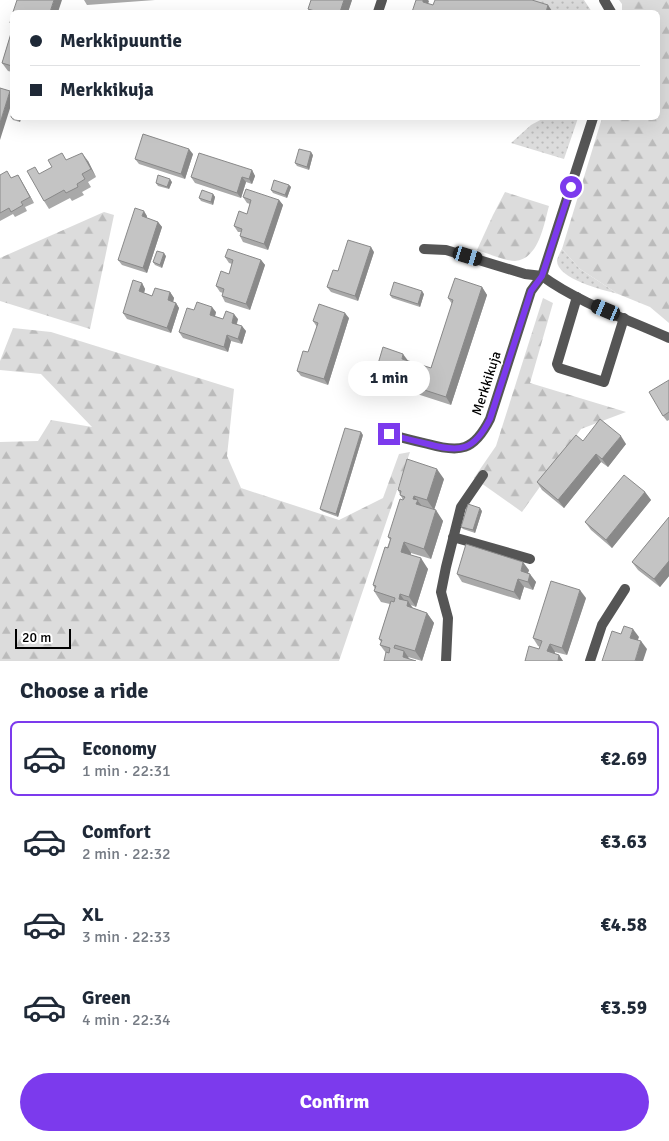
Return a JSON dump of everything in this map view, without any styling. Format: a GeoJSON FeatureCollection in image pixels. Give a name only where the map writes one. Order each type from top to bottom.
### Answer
{"type":"FeatureCollection","features":[{"type":"Feature","properties":{"kind":"street","name":"Merkkikuja"},"geometry":{"type":"LineString","coordinates":[[389,434],[449,450],[461,449],[471,444],[482,433],[490,419],[531,291],[542,276],[592,120]]}},
{"type":"Feature","properties":{"kind":"street"},"geometry":{"type":"LineString","coordinates":[[424,249],[446,250],[525,274],[542,276],[577,297],[669,338]]}},
{"type":"Feature","properties":{"kind":"street"},"geometry":{"type":"LineString","coordinates":[[577,297],[557,364],[559,368],[604,382],[624,318]]}},
{"type":"Feature","properties":{"kind":"street"},"geometry":{"type":"LineString","coordinates":[[446,661],[448,618],[442,592],[461,507],[483,475]]}},
{"type":"Feature","properties":{"kind":"street"},"geometry":{"type":"LineString","coordinates":[[453,538],[530,559]]}},
{"type":"Feature","properties":{"kind":"street"},"geometry":{"type":"LineString","coordinates":[[590,661],[602,625],[624,589]]}},
{"type":"Feature","properties":{"kind":"green space"},"geometry":{"type":"Polygon","coordinates":[[[518,0],[584,0],[591,10],[549,10],[518,0]]]}},
{"type":"Feature","properties":{"kind":"green space"},"geometry":{"type":"Polygon","coordinates":[[[619,0],[669,0],[669,323],[650,307],[618,294],[580,269],[562,249],[601,120],[660,120],[660,10],[622,10],[622,4],[619,0]]]}},
{"type":"Feature","properties":{"kind":"green space"},"geometry":{"type":"Polygon","coordinates":[[[540,120],[577,120],[564,159],[511,143],[531,125],[540,120]]]}},
{"type":"Feature","properties":{"kind":"green space"},"geometry":{"type":"Polygon","coordinates":[[[505,192],[549,206],[535,247],[523,259],[515,261],[477,250],[505,192]]]}},
{"type":"Feature","properties":{"kind":"green space"},"geometry":{"type":"Polygon","coordinates":[[[104,212],[114,215],[90,329],[0,301],[0,258],[104,212]]]}},
{"type":"Feature","properties":{"kind":"green space"},"geometry":{"type":"Polygon","coordinates":[[[562,249],[580,269],[618,294],[582,283],[564,273],[559,267],[557,260],[562,249]]]}},
{"type":"Feature","properties":{"kind":"green space"},"geometry":{"type":"Polygon","coordinates":[[[543,298],[553,303],[530,383],[626,412],[581,429],[522,512],[474,478],[496,446],[543,298]]]}},
{"type":"Feature","properties":{"kind":"green space"},"geometry":{"type":"Polygon","coordinates":[[[13,328],[51,332],[234,389],[227,456],[241,488],[339,520],[383,498],[399,454],[410,452],[339,661],[0,661],[0,442],[38,441],[51,420],[92,427],[41,374],[0,370],[0,361],[13,328]]]}},
{"type":"Feature","properties":{"kind":"building"},"geometry":{"type":"Polygon","coordinates":[[[17,0],[54,0],[51,10],[14,10],[17,0]]]}},
{"type":"Feature","properties":{"kind":"building"},"geometry":{"type":"Polygon","coordinates":[[[311,0],[344,0],[341,10],[308,9],[311,0]]]}},
{"type":"Feature","properties":{"kind":"building"},"geometry":{"type":"Polygon","coordinates":[[[416,0],[423,0],[423,2],[433,5],[435,0],[532,0],[548,5],[547,10],[413,10],[416,0]]]}},
{"type":"Feature","properties":{"kind":"building"},"geometry":{"type":"Polygon","coordinates":[[[10,37],[10,65],[2,63],[10,37]]]}},
{"type":"Feature","properties":{"kind":"building"},"geometry":{"type":"Polygon","coordinates":[[[0,88],[10,91],[0,123],[0,88]]]}},
{"type":"Feature","properties":{"kind":"building"},"geometry":{"type":"Polygon","coordinates":[[[143,134],[189,149],[181,174],[135,159],[143,134]]]}},
{"type":"Feature","properties":{"kind":"building"},"geometry":{"type":"Polygon","coordinates":[[[299,149],[311,152],[307,167],[295,163],[299,149]]]}},
{"type":"Feature","properties":{"kind":"building"},"geometry":{"type":"Polygon","coordinates":[[[62,153],[66,160],[82,153],[91,169],[82,174],[85,179],[77,184],[78,187],[66,193],[64,190],[44,201],[27,171],[35,167],[39,174],[52,167],[48,160],[62,153]]]}},
{"type":"Feature","properties":{"kind":"building"},"geometry":{"type":"Polygon","coordinates":[[[199,153],[252,170],[249,179],[242,177],[237,193],[191,177],[199,153]]]}},
{"type":"Feature","properties":{"kind":"building"},"geometry":{"type":"Polygon","coordinates":[[[7,171],[11,178],[18,175],[30,197],[21,202],[23,205],[11,212],[9,208],[0,213],[0,175],[7,171]]]}},
{"type":"Feature","properties":{"kind":"building"},"geometry":{"type":"Polygon","coordinates":[[[158,175],[170,179],[167,187],[156,183],[158,175]]]}},
{"type":"Feature","properties":{"kind":"building"},"geometry":{"type":"Polygon","coordinates":[[[274,180],[289,185],[285,195],[271,190],[274,180]]]}},
{"type":"Feature","properties":{"kind":"building"},"geometry":{"type":"Polygon","coordinates":[[[246,189],[279,200],[264,244],[240,236],[242,229],[234,226],[239,211],[247,214],[251,200],[243,197],[246,189]]]}},
{"type":"Feature","properties":{"kind":"building"},"geometry":{"type":"Polygon","coordinates":[[[202,190],[213,194],[211,202],[199,198],[202,190]]]}},
{"type":"Feature","properties":{"kind":"building"},"geometry":{"type":"Polygon","coordinates":[[[135,208],[144,211],[142,216],[158,222],[143,268],[118,260],[135,208]]]}},
{"type":"Feature","properties":{"kind":"building"},"geometry":{"type":"Polygon","coordinates":[[[348,240],[371,247],[355,296],[327,287],[333,270],[338,271],[348,240]]]}},
{"type":"Feature","properties":{"kind":"building"},"geometry":{"type":"Polygon","coordinates":[[[228,249],[261,260],[246,304],[222,296],[224,289],[216,286],[221,271],[229,274],[233,260],[225,257],[228,249]]]}},
{"type":"Feature","properties":{"kind":"building"},"geometry":{"type":"Polygon","coordinates":[[[157,251],[164,253],[160,265],[153,262],[157,251]]]}},
{"type":"Feature","properties":{"kind":"building"},"geometry":{"type":"Polygon","coordinates":[[[455,278],[482,287],[446,397],[375,374],[383,347],[403,354],[402,359],[431,368],[453,300],[448,298],[455,278]]]}},
{"type":"Feature","properties":{"kind":"building"},"geometry":{"type":"Polygon","coordinates":[[[133,280],[142,283],[139,291],[152,296],[155,288],[170,292],[168,300],[176,303],[167,328],[123,313],[133,280]]]}},
{"type":"Feature","properties":{"kind":"building"},"geometry":{"type":"Polygon","coordinates":[[[394,282],[422,291],[418,304],[390,295],[394,282]]]}},
{"type":"Feature","properties":{"kind":"building"},"geometry":{"type":"Polygon","coordinates":[[[197,302],[212,307],[210,315],[223,319],[226,311],[234,314],[232,323],[242,326],[238,339],[227,335],[224,347],[179,332],[187,308],[194,310],[197,302]]]}},
{"type":"Feature","properties":{"kind":"building"},"geometry":{"type":"Polygon","coordinates":[[[319,304],[345,313],[324,379],[297,371],[303,351],[308,352],[318,323],[313,321],[319,304]]]}},
{"type":"Feature","properties":{"kind":"building"},"geometry":{"type":"Polygon","coordinates":[[[669,380],[669,412],[663,416],[649,392],[669,380]]]}},
{"type":"Feature","properties":{"kind":"building"},"geometry":{"type":"Polygon","coordinates":[[[600,419],[621,436],[602,459],[596,454],[558,500],[537,482],[576,435],[583,441],[600,419]]]}},
{"type":"Feature","properties":{"kind":"building"},"geometry":{"type":"Polygon","coordinates":[[[345,428],[361,432],[336,514],[320,509],[345,428]]]}},
{"type":"Feature","properties":{"kind":"building"},"geometry":{"type":"Polygon","coordinates":[[[407,459],[437,469],[427,500],[414,496],[413,499],[418,500],[416,504],[436,510],[424,549],[404,542],[401,552],[421,558],[409,597],[400,594],[399,599],[408,601],[407,606],[427,613],[415,651],[395,645],[394,648],[404,651],[403,657],[416,661],[384,661],[386,652],[389,653],[390,648],[380,645],[382,640],[379,639],[391,601],[394,602],[395,598],[374,591],[376,586],[373,585],[385,547],[388,548],[391,538],[388,537],[400,499],[403,500],[405,497],[400,495],[401,491],[398,490],[407,459]]]}},
{"type":"Feature","properties":{"kind":"building"},"geometry":{"type":"Polygon","coordinates":[[[624,475],[645,492],[606,540],[585,522],[624,475]]]}},
{"type":"Feature","properties":{"kind":"building"},"geometry":{"type":"Polygon","coordinates":[[[468,504],[480,508],[473,530],[461,527],[468,504]]]}},
{"type":"Feature","properties":{"kind":"building"},"geometry":{"type":"Polygon","coordinates":[[[669,517],[669,561],[654,579],[632,562],[669,517]]]}},
{"type":"Feature","properties":{"kind":"building"},"geometry":{"type":"Polygon","coordinates":[[[466,544],[523,562],[521,571],[530,574],[528,582],[518,579],[514,592],[457,574],[466,544]]]}},
{"type":"Feature","properties":{"kind":"building"},"geometry":{"type":"Polygon","coordinates":[[[551,581],[580,590],[562,648],[550,644],[547,651],[559,655],[558,661],[525,661],[529,646],[539,649],[542,641],[533,638],[551,581]]]}},
{"type":"Feature","properties":{"kind":"building"},"geometry":{"type":"Polygon","coordinates":[[[624,626],[633,629],[630,638],[641,641],[635,661],[602,661],[612,631],[621,634],[624,626]]]}},
{"type":"Feature","properties":{"kind":"route"},"geometry":{"type":"LineString","coordinates":[[389,434],[449,450],[461,449],[471,444],[486,428],[526,304],[531,291],[542,276],[571,187]]}}]}
